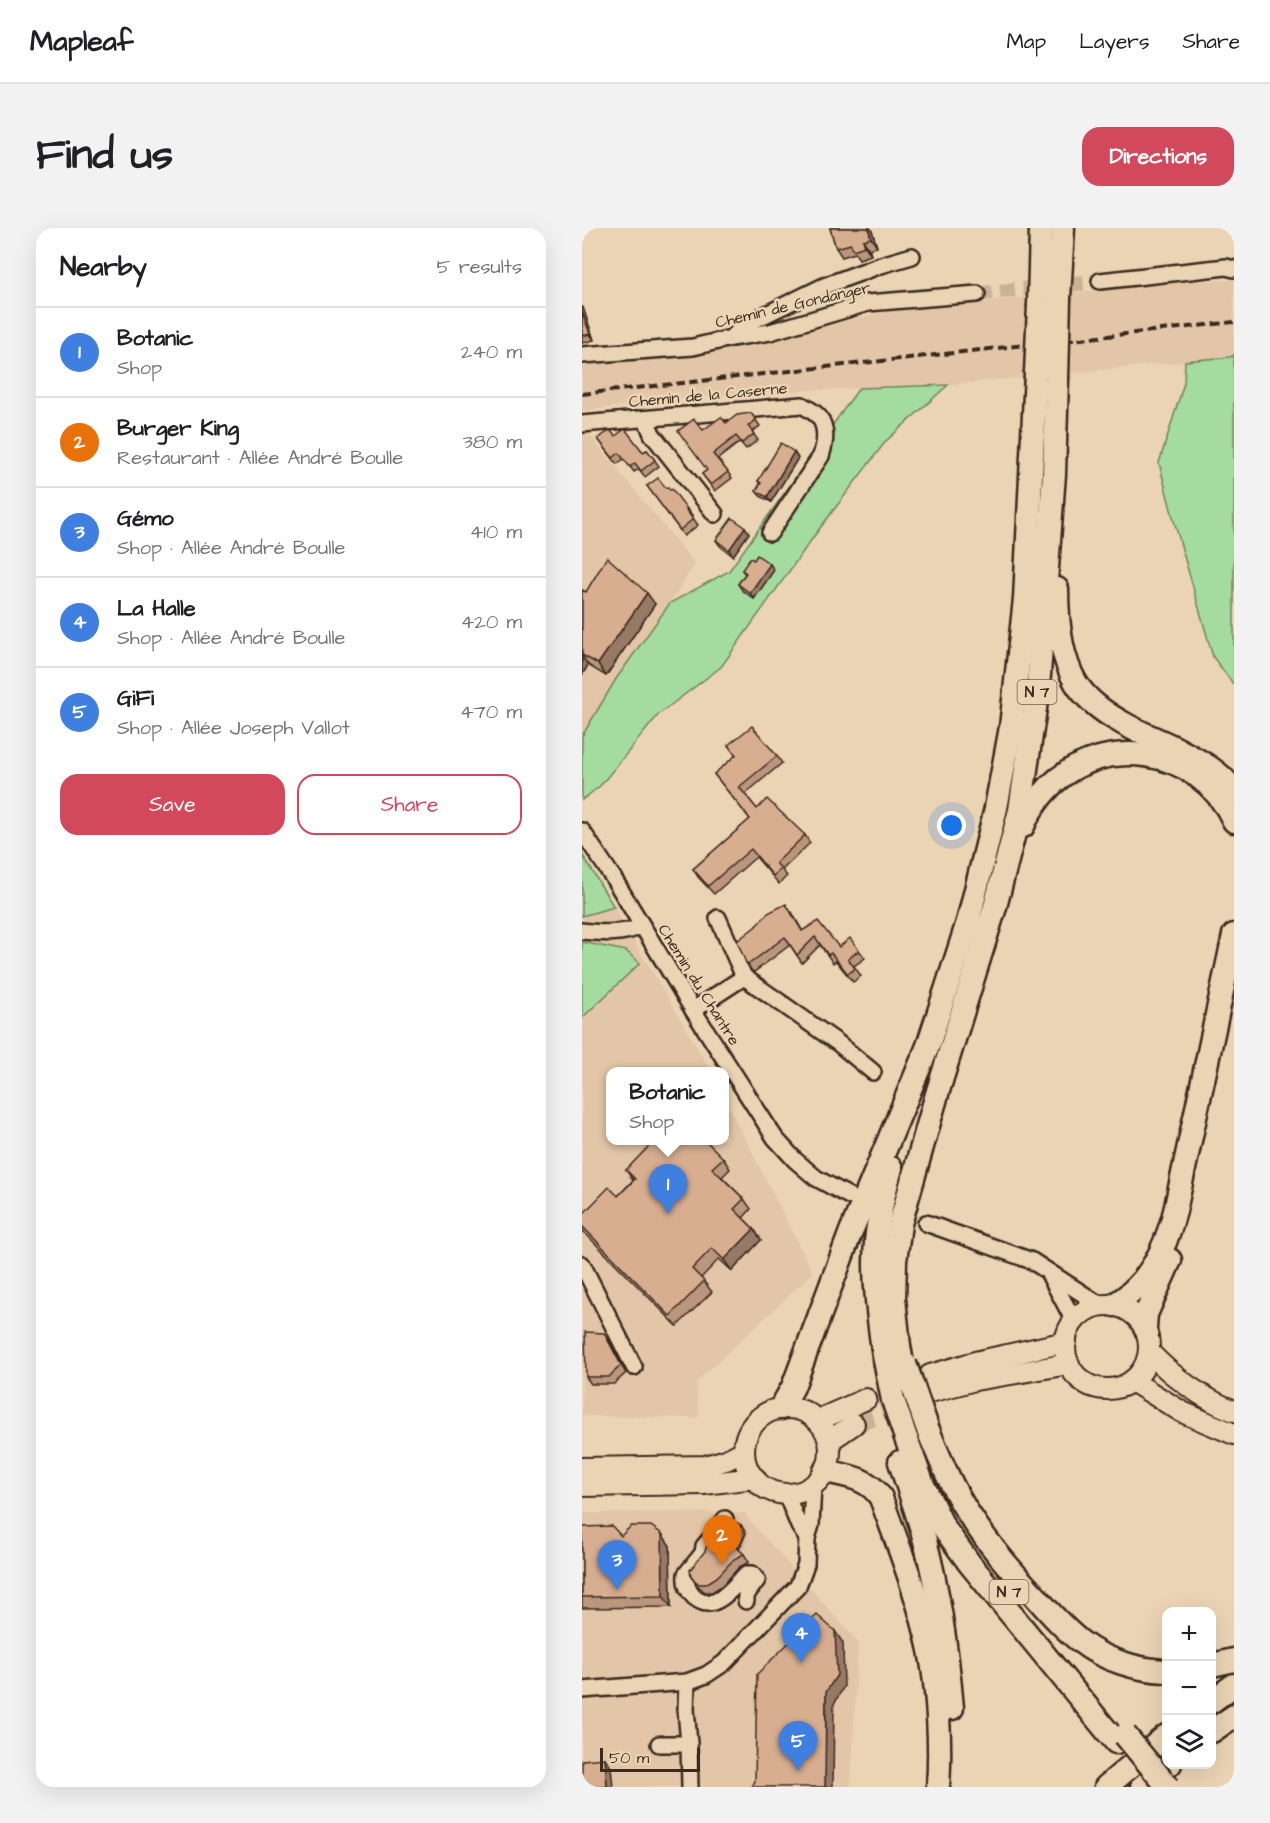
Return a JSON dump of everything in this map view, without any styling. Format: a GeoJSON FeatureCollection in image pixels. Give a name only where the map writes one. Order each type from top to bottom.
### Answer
{"type":"FeatureCollection","features":[{"type":"Feature","properties":{"kind":"highway","name":"N 7"},"geometry":{"type":"LineString","coordinates":[[1041,228],[1049,302]]}},
{"type":"Feature","properties":{"kind":"highway","name":"N 7"},"geometry":{"type":"LineString","coordinates":[[951,1787],[953,1729],[949,1670],[935,1585],[924,1537],[907,1394],[886,1350],[878,1313],[875,1263],[877,1233],[883,1195],[916,1077],[968,922],[996,808],[1011,727],[1046,376],[1049,302],[1063,228]]}},
{"type":"Feature","properties":{"kind":"highway","name":"N 7"},"geometry":{"type":"LineString","coordinates":[[1046,376],[1054,474],[1057,615],[1065,658],[1077,684],[1095,704],[1121,722],[1212,768],[1234,791]]}},
{"type":"Feature","properties":{"kind":"highway","name":"N 7"},"geometry":{"type":"LineString","coordinates":[[886,1350],[894,1299],[895,1261],[900,1224],[937,1094],[995,907],[1020,810],[1038,688],[1054,474]]}},
{"type":"Feature","properties":{"kind":"highway"},"geometry":{"type":"LineString","coordinates":[[995,907],[1033,806],[1061,776],[1095,759],[1124,753],[1138,753],[1182,767],[1214,791],[1234,821]]}},
{"type":"Feature","properties":{"kind":"highway"},"geometry":{"type":"LineString","coordinates":[[1107,1305],[1137,1288],[1151,1271],[1168,1238],[1234,935]]}},
{"type":"Feature","properties":{"kind":"highway"},"geometry":{"type":"LineString","coordinates":[[1145,1328],[1146,1314],[1177,1244],[1186,1215],[1234,991]]}},
{"type":"Feature","properties":{"kind":"highway"},"geometry":{"type":"LineString","coordinates":[[781,1408],[793,1388],[850,1234],[916,1077]]}},
{"type":"Feature","properties":{"kind":"highway","name":"N 7"},"geometry":{"type":"LineString","coordinates":[[911,1437],[944,1469],[969,1515],[1019,1578],[1058,1622],[1082,1643],[1107,1656],[1162,1671]]}},
{"type":"Feature","properties":{"kind":"highway","name":"N 7"},"geometry":{"type":"LineString","coordinates":[[911,1437],[949,1508],[972,1544],[1120,1739],[1153,1787],[1171,1769]]}},
{"type":"Feature","properties":{"kind":"highway"},"geometry":{"type":"LineString","coordinates":[[819,1478],[852,1477],[869,1484],[881,1498],[910,1580],[930,1651],[938,1715],[940,1762],[938,1787]]}},
{"type":"Feature","properties":{"kind":"highway"},"geometry":{"type":"LineString","coordinates":[[1216,1664],[1234,1660]]}},
{"type":"Feature","properties":{"kind":"highway"},"geometry":{"type":"LineString","coordinates":[[1216,1698],[1234,1685]]}},
{"type":"Feature","properties":{"kind":"highway"},"geometry":{"type":"LineString","coordinates":[[1216,1728],[1234,1716]]}},
{"type":"Feature","properties":{"kind":"highway","name":"N 7"},"geometry":{"type":"LineString","coordinates":[[1120,1739],[1168,1787]]}},
{"type":"Feature","properties":{"kind":"highway"},"geometry":{"type":"LineString","coordinates":[[1106,1787],[1162,1740]]}},
{"type":"Feature","properties":{"kind":"highway"},"geometry":{"type":"LineString","coordinates":[[1142,1787],[1164,1769]]}},
{"type":"Feature","properties":{"kind":"main road"},"geometry":{"type":"LineString","coordinates":[[1107,1305],[1127,1309],[1137,1317],[1145,1328],[1149,1340],[1149,1352],[1146,1364],[1132,1381],[1115,1388],[1105,1389],[1084,1382],[1075,1374],[1066,1354],[1066,1342],[1068,1331],[1074,1321],[1085,1311],[1107,1305]]}},
{"type":"Feature","properties":{"kind":"main road"},"geometry":{"type":"LineString","coordinates":[[1066,1342],[975,1362],[932,1383],[975,1380],[1069,1364]]}},
{"type":"Feature","properties":{"kind":"main road"},"geometry":{"type":"LineString","coordinates":[[1149,1352],[1194,1391],[1234,1411]]}},
{"type":"Feature","properties":{"kind":"main road"},"geometry":{"type":"LineString","coordinates":[[1132,1381],[1182,1412],[1234,1434]]}},
{"type":"Feature","properties":{"kind":"main road"},"geometry":{"type":"LineString","coordinates":[[818,1420],[866,1399]]}},
{"type":"Feature","properties":{"kind":"main road"},"geometry":{"type":"LineString","coordinates":[[781,1408],[801,1410],[818,1420],[829,1441],[829,1461],[819,1478],[795,1493],[786,1494],[768,1489],[754,1478],[747,1466],[744,1451],[745,1440],[755,1422],[762,1415],[781,1408]]}},
{"type":"Feature","properties":{"kind":"main road"},"geometry":{"type":"LineString","coordinates":[[829,1441],[854,1424]]}},
{"type":"Feature","properties":{"kind":"main road"},"geometry":{"type":"LineString","coordinates":[[582,1468],[705,1466],[726,1460],[744,1451]]}},
{"type":"Feature","properties":{"kind":"main road"},"geometry":{"type":"LineString","coordinates":[[582,1486],[704,1484],[754,1478]]}},
{"type":"Feature","properties":{"kind":"street"},"geometry":{"type":"LineString","coordinates":[[731,338],[748,323],[824,286],[912,256]]}},
{"type":"Feature","properties":{"kind":"street"},"geometry":{"type":"LineString","coordinates":[[1100,281],[1226,267],[1234,269]]}},
{"type":"Feature","properties":{"kind":"street","name":"Chemin de Gondanger"},"geometry":{"type":"LineString","coordinates":[[582,355],[693,347],[770,332],[868,303],[977,294]]}},
{"type":"Feature","properties":{"kind":"street","name":"Chemin de la Caserne"},"geometry":{"type":"LineString","coordinates":[[582,424],[802,405],[819,416],[826,442],[821,456],[770,533]]}},
{"type":"Feature","properties":{"kind":"street"},"geometry":{"type":"LineString","coordinates":[[646,419],[652,434],[715,514]]}},
{"type":"Feature","properties":{"kind":"street","name":"Chemin du Chantre"},"geometry":{"type":"LineString","coordinates":[[582,831],[775,1138],[795,1161],[816,1178],[849,1196]]}},
{"type":"Feature","properties":{"kind":"street"},"geometry":{"type":"LineString","coordinates":[[718,918],[744,977],[838,1043],[873,1072]]}},
{"type":"Feature","properties":{"kind":"street"},"geometry":{"type":"LineString","coordinates":[[582,931],[617,933],[642,926]]}},
{"type":"Feature","properties":{"kind":"street"},"geometry":{"type":"LineString","coordinates":[[693,1010],[744,977]]}},
{"type":"Feature","properties":{"kind":"street"},"geometry":{"type":"LineString","coordinates":[[926,1223],[1032,1261],[1107,1305]]}},
{"type":"Feature","properties":{"kind":"street"},"geometry":{"type":"LineString","coordinates":[[582,1264],[634,1366]]}},
{"type":"Feature","properties":{"kind":"street"},"geometry":{"type":"LineString","coordinates":[[1048,1272],[1074,1321]]}},
{"type":"Feature","properties":{"kind":"street"},"geometry":{"type":"LineString","coordinates":[[582,1690],[687,1682],[706,1675],[724,1663],[798,1586],[806,1564],[807,1538],[819,1478]]}},
{"type":"Feature","properties":{"kind":"street"},"geometry":{"type":"LineString","coordinates":[[786,1494],[799,1526],[807,1538]]}},
{"type":"Feature","properties":{"kind":"street"},"geometry":{"type":"LineString","coordinates":[[725,1519],[704,1545],[703,1553],[686,1574],[686,1586],[701,1602],[713,1603],[727,1594],[746,1574],[752,1574],[757,1580],[746,1595],[746,1601]]}},
{"type":"Feature","properties":{"kind":"street"},"geometry":{"type":"LineString","coordinates":[[687,1682],[690,1787]]}},
{"type":"Feature","properties":{"kind":"street"},"geometry":{"type":"LineString","coordinates":[[659,1744],[690,1744]]}},
{"type":"Feature","properties":{"kind":"shaded area"},"geometry":{"type":"Polygon","coordinates":[[[1234,280],[1234,355],[1230,357],[958,384],[740,393],[582,411],[582,359],[700,355],[885,312],[1184,281],[1234,280]]]}},
{"type":"Feature","properties":{"kind":"shaded area"},"geometry":{"type":"Polygon","coordinates":[[[584,428],[695,564],[582,739],[582,429],[584,428]]]}},
{"type":"Feature","properties":{"kind":"shaded area"},"geometry":{"type":"Polygon","coordinates":[[[614,907],[709,1067],[606,1067],[606,1145],[729,1145],[729,1107],[813,1273],[696,1382],[699,1418],[582,1416],[582,916],[614,907]]]}},
{"type":"Feature","properties":{"kind":"shaded area"},"geometry":{"type":"Polygon","coordinates":[[[582,1513],[745,1513],[858,1642],[851,1787],[582,1787],[582,1513]]]}},
{"type":"Feature","properties":{"kind":"green space"},"geometry":{"type":"Polygon","coordinates":[[[1234,355],[1234,685],[1213,657],[1159,463],[1184,383],[1185,361],[1234,355]]]}},
{"type":"Feature","properties":{"kind":"green space"},"geometry":{"type":"Polygon","coordinates":[[[948,385],[886,441],[817,532],[721,667],[659,714],[600,786],[582,800],[582,736],[616,679],[670,603],[729,571],[859,388],[948,385]]]}},
{"type":"Feature","properties":{"kind":"green space"},"geometry":{"type":"Polygon","coordinates":[[[582,854],[614,907],[582,916],[582,854]]]}},
{"type":"Feature","properties":{"kind":"green space"},"geometry":{"type":"Polygon","coordinates":[[[582,942],[626,951],[640,963],[582,1018],[582,942]]]}},
{"type":"Feature","properties":{"kind":"building"},"geometry":{"type":"Polygon","coordinates":[[[830,228],[868,228],[871,238],[863,240],[865,246],[853,250],[851,244],[836,248],[830,228]]]}},
{"type":"Feature","properties":{"kind":"building"},"geometry":{"type":"Polygon","coordinates":[[[582,312],[590,334],[582,336],[582,312]]]}},
{"type":"Feature","properties":{"kind":"building"},"geometry":{"type":"Polygon","coordinates":[[[751,413],[756,420],[748,426],[754,434],[742,443],[736,436],[713,454],[728,472],[711,485],[702,474],[707,470],[678,431],[694,419],[703,430],[721,417],[726,423],[737,415],[751,413]]]}},
{"type":"Feature","properties":{"kind":"building"},"geometry":{"type":"Polygon","coordinates":[[[625,429],[643,452],[647,450],[655,460],[641,471],[635,463],[630,467],[619,453],[613,458],[598,439],[610,430],[615,436],[625,429]]]}},
{"type":"Feature","properties":{"kind":"building"},"geometry":{"type":"Polygon","coordinates":[[[781,443],[794,452],[767,497],[756,491],[761,483],[758,481],[781,443]]]}},
{"type":"Feature","properties":{"kind":"building"},"geometry":{"type":"Polygon","coordinates":[[[658,478],[666,488],[672,489],[693,519],[680,530],[647,486],[658,478]]]}},
{"type":"Feature","properties":{"kind":"building"},"geometry":{"type":"Polygon","coordinates":[[[732,518],[745,527],[729,550],[716,540],[732,518]]]}},
{"type":"Feature","properties":{"kind":"building"},"geometry":{"type":"Polygon","coordinates":[[[757,555],[770,564],[750,593],[738,584],[746,573],[742,570],[750,558],[754,560],[757,555]]]}},
{"type":"Feature","properties":{"kind":"building"},"geometry":{"type":"Polygon","coordinates":[[[607,557],[647,593],[598,664],[582,655],[582,590],[586,592],[607,557]]]}},
{"type":"Feature","properties":{"kind":"building"},"geometry":{"type":"Polygon","coordinates":[[[752,726],[777,756],[739,787],[757,809],[767,799],[805,835],[776,863],[781,869],[773,876],[751,849],[708,886],[693,869],[750,819],[714,774],[736,755],[728,745],[752,726]]]}},
{"type":"Feature","properties":{"kind":"building"},"geometry":{"type":"Polygon","coordinates":[[[786,904],[802,931],[818,921],[839,947],[850,938],[859,950],[848,959],[855,968],[848,974],[831,953],[828,955],[815,937],[797,955],[785,937],[749,964],[746,963],[737,941],[768,913],[786,904]]]}},
{"type":"Feature","properties":{"kind":"building"},"geometry":{"type":"Polygon","coordinates":[[[650,1145],[710,1145],[723,1158],[712,1168],[744,1199],[734,1209],[754,1229],[724,1260],[712,1248],[692,1269],[704,1281],[670,1316],[582,1226],[582,1215],[609,1187],[618,1196],[635,1179],[626,1170],[650,1145]]]}},
{"type":"Feature","properties":{"kind":"building"},"geometry":{"type":"Polygon","coordinates":[[[585,1332],[604,1333],[621,1365],[609,1377],[586,1377],[585,1332]]]}},
{"type":"Feature","properties":{"kind":"building"},"geometry":{"type":"Polygon","coordinates":[[[730,1519],[741,1525],[732,1543],[744,1554],[734,1559],[717,1577],[706,1584],[699,1584],[691,1577],[690,1570],[705,1551],[708,1542],[724,1523],[727,1525],[730,1519]]]}},
{"type":"Feature","properties":{"kind":"building"},"geometry":{"type":"Polygon","coordinates":[[[612,1526],[621,1536],[631,1526],[651,1526],[662,1534],[663,1596],[582,1597],[582,1527],[612,1526]]]}},
{"type":"Feature","properties":{"kind":"building"},"geometry":{"type":"Polygon","coordinates":[[[817,1615],[835,1631],[837,1675],[826,1692],[825,1787],[752,1787],[755,1781],[757,1674],[817,1615]]]}},
{"type":"Feature","properties":{"kind":"building"},"geometry":{"type":"Polygon","coordinates":[[[605,1758],[607,1787],[582,1787],[582,1760],[605,1758]]]}},
{"type":"Feature","properties":{"kind":"tunnel"},"geometry":{"type":"LineString","coordinates":[[977,294],[1100,281]]}},
{"type":"Feature","properties":{"kind":"tunnel"},"geometry":{"type":"LineString","coordinates":[[854,1424],[910,1401]]}},
{"type":"Feature","properties":{"kind":"railway"},"geometry":{"type":"LineString","coordinates":[[582,394],[1234,322]]}},
{"type":"Feature","properties":{"kind":"place","name":"Botanic"},"geometry":{"type":"Point","coordinates":[668,1214]}},
{"type":"Feature","properties":{"kind":"place","name":"Burger King"},"geometry":{"type":"Point","coordinates":[722,1565]}},
{"type":"Feature","properties":{"kind":"place","name":"Gémo"},"geometry":{"type":"Point","coordinates":[617,1590]}},
{"type":"Feature","properties":{"kind":"place","name":"La Halle"},"geometry":{"type":"Point","coordinates":[801,1663]}},
{"type":"Feature","properties":{"kind":"place","name":"GiFi"},"geometry":{"type":"Point","coordinates":[798,1771]}}]}
